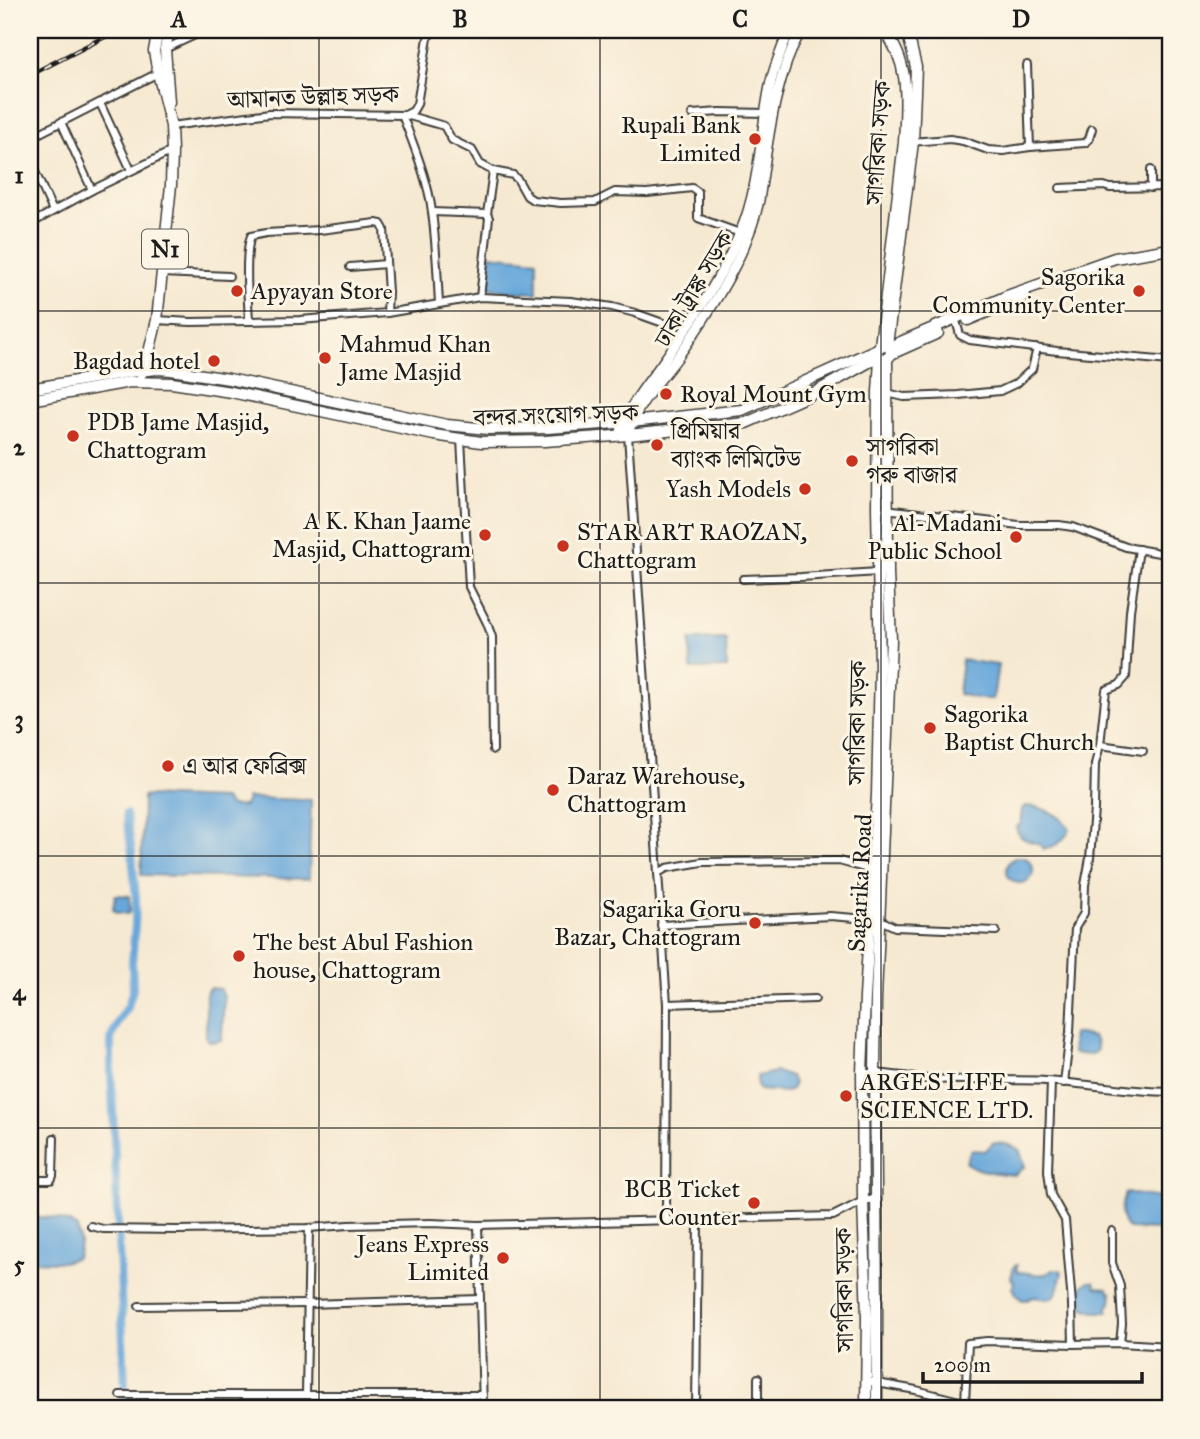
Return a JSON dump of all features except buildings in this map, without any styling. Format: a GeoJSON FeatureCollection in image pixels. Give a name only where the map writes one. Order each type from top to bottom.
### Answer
{"type":"FeatureCollection","features":[{"type":"Feature","properties":{"kind":"main road","name":"N1"},"geometry":{"type":"LineString","coordinates":[[141,376],[157,320],[171,185],[171,126],[154,51],[158,30]]}},
{"type":"Feature","properties":{"kind":"main road","name":"N1"},"geometry":{"type":"LineString","coordinates":[[168,115],[170,101],[165,49],[169,30]]}},
{"type":"Feature","properties":{"kind":"main road","name":"ঢাকা ট্রাঙ্ক সড়ক"},"geometry":{"type":"LineString","coordinates":[[788,34],[801,30]]}},
{"type":"Feature","properties":{"kind":"main road","name":"সাগরিকা সড়ক"},"geometry":{"type":"LineString","coordinates":[[884,30],[898,52],[906,82],[908,142]]}},
{"type":"Feature","properties":{"kind":"main road","name":"সাগরিকা সড়ক"},"geometry":{"type":"LineString","coordinates":[[866,1381],[862,1073],[865,997],[875,920],[872,870],[880,668],[877,507],[884,352],[916,67],[907,30]]}},
{"type":"Feature","properties":{"kind":"main road","name":"ঢাকা ট্রাঙ্ক সড়ক"},"geometry":{"type":"LineString","coordinates":[[624,435],[643,387],[681,335],[726,263],[740,233],[751,200],[770,84],[788,34]]}},
{"type":"Feature","properties":{"kind":"main road","name":"ঢাকা ট্রাঙ্ক সড়ক"},"geometry":{"type":"LineString","coordinates":[[627,422],[678,355],[714,301],[748,237],[758,207],[788,34]]}},
{"type":"Feature","properties":{"kind":"main road","name":"বন্দর সংযোগ সড়ক"},"geometry":{"type":"LineString","coordinates":[[141,376],[481,442],[544,441],[746,423],[811,394],[884,352],[1007,296],[1115,258],[1170,249]]}},
{"type":"Feature","properties":{"kind":"main road","name":"বন্দর সংযোগ সড়ক"},"geometry":{"type":"LineString","coordinates":[[141,376],[171,370],[229,379],[447,425],[488,429],[548,428],[742,410],[1021,297],[1127,261],[1170,255]]}},
{"type":"Feature","properties":{"kind":"main road"},"geometry":{"type":"LineString","coordinates":[[30,389],[141,376]]}},
{"type":"Feature","properties":{"kind":"main road"},"geometry":{"type":"LineString","coordinates":[[30,400],[130,382],[141,376]]}},
{"type":"Feature","properties":{"kind":"main road","name":"Sagarika Road"},"geometry":{"type":"LineString","coordinates":[[877,1409],[875,920],[891,640],[883,393]]}},
{"type":"Feature","properties":{"kind":"main road"},"geometry":{"type":"LineString","coordinates":[[879,639],[891,640]]}},
{"type":"Feature","properties":{"kind":"main road"},"geometry":{"type":"LineString","coordinates":[[866,1381],[866,1409]]}},
{"type":"Feature","properties":{"kind":"street"},"geometry":{"type":"LineString","coordinates":[[165,49],[206,30]]}},
{"type":"Feature","properties":{"kind":"street","name":"আমানত উল্লাহ সড়ক"},"geometry":{"type":"LineString","coordinates":[[171,126],[270,113],[403,115],[412,111],[417,104],[428,38],[435,30]]}},
{"type":"Feature","properties":{"kind":"street"},"geometry":{"type":"LineString","coordinates":[[478,30],[545,30]]}},
{"type":"Feature","properties":{"kind":"street"},"geometry":{"type":"LineString","coordinates":[[1027,65],[1030,147]]}},
{"type":"Feature","properties":{"kind":"street"},"geometry":{"type":"LineString","coordinates":[[30,138],[158,73]]}},
{"type":"Feature","properties":{"kind":"street"},"geometry":{"type":"LineString","coordinates":[[100,103],[131,170]]}},
{"type":"Feature","properties":{"kind":"street"},"geometry":{"type":"LineString","coordinates":[[692,114],[766,113]]}},
{"type":"Feature","properties":{"kind":"street"},"geometry":{"type":"LineString","coordinates":[[403,115],[444,126],[452,140],[472,150],[480,164],[493,171],[513,175],[527,196],[533,200],[561,203],[596,202],[615,192],[648,193],[692,188],[698,191],[698,218],[740,233]]}},
{"type":"Feature","properties":{"kind":"street"},"geometry":{"type":"LineString","coordinates":[[403,115],[432,212],[439,303]]}},
{"type":"Feature","properties":{"kind":"street"},"geometry":{"type":"LineString","coordinates":[[61,122],[92,190]]}},
{"type":"Feature","properties":{"kind":"street"},"geometry":{"type":"LineString","coordinates":[[908,142],[950,139],[988,150],[1003,151],[1085,143],[1092,129]]}},
{"type":"Feature","properties":{"kind":"street"},"geometry":{"type":"LineString","coordinates":[[30,223],[172,151]]}},
{"type":"Feature","properties":{"kind":"street"},"geometry":{"type":"LineString","coordinates":[[30,160],[53,211]]}},
{"type":"Feature","properties":{"kind":"street"},"geometry":{"type":"LineString","coordinates":[[1151,170],[1152,188]]}},
{"type":"Feature","properties":{"kind":"street"},"geometry":{"type":"LineString","coordinates":[[480,297],[493,171]]}},
{"type":"Feature","properties":{"kind":"street"},"geometry":{"type":"LineString","coordinates":[[1060,188],[1170,187]]}},
{"type":"Feature","properties":{"kind":"street"},"geometry":{"type":"LineString","coordinates":[[432,212],[487,214]]}},
{"type":"Feature","properties":{"kind":"street"},"geometry":{"type":"LineString","coordinates":[[249,320],[248,241],[253,235],[376,223],[381,224],[384,229],[387,313]]}},
{"type":"Feature","properties":{"kind":"street"},"geometry":{"type":"LineString","coordinates":[[351,267],[386,264]]}},
{"type":"Feature","properties":{"kind":"street"},"geometry":{"type":"LineString","coordinates":[[162,273],[229,276]]}},
{"type":"Feature","properties":{"kind":"street"},"geometry":{"type":"LineString","coordinates":[[157,320],[300,320],[387,313],[480,297],[538,299],[612,307],[663,323],[681,335]]}},
{"type":"Feature","properties":{"kind":"street"},"geometry":{"type":"LineString","coordinates":[[957,324],[960,335],[970,340],[1170,361]]}},
{"type":"Feature","properties":{"kind":"street"},"geometry":{"type":"LineString","coordinates":[[883,393],[904,397],[1000,391],[1017,383],[1032,369],[1037,348]]}},
{"type":"Feature","properties":{"kind":"street"},"geometry":{"type":"LineString","coordinates":[[624,435],[667,1004],[666,1221]]}},
{"type":"Feature","properties":{"kind":"street"},"geometry":{"type":"LineString","coordinates":[[461,439],[469,587],[492,637],[493,750]]}},
{"type":"Feature","properties":{"kind":"street"},"geometry":{"type":"LineString","coordinates":[[877,507],[1007,524],[1066,526],[1126,547],[1170,555]]}},
{"type":"Feature","properties":{"kind":"street"},"geometry":{"type":"LineString","coordinates":[[1064,1083],[1070,1032],[1075,928],[1084,913],[1090,858],[1095,764],[1100,745],[1106,690],[1119,685],[1126,677],[1130,611],[1139,549]]}},
{"type":"Feature","properties":{"kind":"street"},"geometry":{"type":"LineString","coordinates":[[743,579],[878,572]]}},
{"type":"Feature","properties":{"kind":"street"},"geometry":{"type":"LineString","coordinates":[[1100,745],[1143,751]]}},
{"type":"Feature","properties":{"kind":"street"},"geometry":{"type":"LineString","coordinates":[[658,873],[667,868],[702,862],[839,861],[872,870]]}},
{"type":"Feature","properties":{"kind":"street"},"geometry":{"type":"LineString","coordinates":[[661,925],[830,916],[875,920],[895,927],[996,931]]}},
{"type":"Feature","properties":{"kind":"street"},"geometry":{"type":"LineString","coordinates":[[667,1004],[815,999]]}},
{"type":"Feature","properties":{"kind":"street"},"geometry":{"type":"LineString","coordinates":[[862,1073],[927,1079],[1006,1079],[1170,1092]]}},
{"type":"Feature","properties":{"kind":"street"},"geometry":{"type":"LineString","coordinates":[[1051,1082],[1048,1171],[1051,1195],[1065,1220],[1073,1344]]}},
{"type":"Feature","properties":{"kind":"street"},"geometry":{"type":"LineString","coordinates":[[30,1180],[51,1180],[54,1138]]}},
{"type":"Feature","properties":{"kind":"street"},"geometry":{"type":"LineString","coordinates":[[90,1226],[103,1229],[309,1228],[431,1223],[478,1225],[833,1216],[863,1201],[875,1199]]}},
{"type":"Feature","properties":{"kind":"street"},"geometry":{"type":"LineString","coordinates":[[695,1409],[698,1220]]}},
{"type":"Feature","properties":{"kind":"street"},"geometry":{"type":"LineString","coordinates":[[478,1225],[483,1409]]}},
{"type":"Feature","properties":{"kind":"street"},"geometry":{"type":"LineString","coordinates":[[306,1394],[309,1228]]}},
{"type":"Feature","properties":{"kind":"street"},"geometry":{"type":"LineString","coordinates":[[1112,1231],[1112,1263],[1120,1286],[1120,1343]]}},
{"type":"Feature","properties":{"kind":"street"},"geometry":{"type":"LineString","coordinates":[[139,1306],[480,1299]]}},
{"type":"Feature","properties":{"kind":"street"},"geometry":{"type":"LineString","coordinates":[[965,1402],[968,1343],[987,1341],[1170,1346]]}},
{"type":"Feature","properties":{"kind":"street"},"geometry":{"type":"LineString","coordinates":[[758,1378],[758,1409]]}},
{"type":"Feature","properties":{"kind":"street"},"geometry":{"type":"LineString","coordinates":[[866,1381],[990,1409]]}},
{"type":"Feature","properties":{"kind":"street"},"geometry":{"type":"LineString","coordinates":[[120,1395],[483,1395]]}},
{"type":"Feature","properties":{"kind":"water"},"geometry":{"type":"Polygon","coordinates":[[[490,255],[537,260],[537,293],[489,288],[490,255]]]}},
{"type":"Feature","properties":{"kind":"water"},"geometry":{"type":"Polygon","coordinates":[[[726,639],[727,668],[691,669],[690,640],[726,639]]]}},
{"type":"Feature","properties":{"kind":"water"},"geometry":{"type":"Polygon","coordinates":[[[962,660],[998,665],[993,699],[958,694],[962,660]]]}},
{"type":"Feature","properties":{"kind":"water"},"geometry":{"type":"Polygon","coordinates":[[[143,796],[224,799],[230,806],[244,806],[247,798],[311,800],[309,879],[141,875],[143,796]]]}},
{"type":"Feature","properties":{"kind":"water"},"geometry":{"type":"Polygon","coordinates":[[[1025,806],[1044,810],[1062,820],[1070,829],[1065,837],[1056,845],[1043,849],[1039,844],[1022,837],[1016,827],[1020,825],[1022,809],[1025,806]]]}},
{"type":"Feature","properties":{"kind":"water"},"geometry":{"type":"Polygon","coordinates":[[[1020,857],[1029,861],[1033,870],[1029,879],[1020,883],[1011,879],[1007,870],[1011,861],[1020,857]]]}},
{"type":"Feature","properties":{"kind":"water"},"geometry":{"type":"Polygon","coordinates":[[[115,895],[129,896],[128,914],[113,909],[115,895]]]}},
{"type":"Feature","properties":{"kind":"water"},"geometry":{"type":"Polygon","coordinates":[[[209,988],[220,989],[224,996],[222,1035],[221,1040],[215,1042],[206,1037],[206,996],[209,988]]]}},
{"type":"Feature","properties":{"kind":"water"},"geometry":{"type":"Polygon","coordinates":[[[1073,1034],[1092,1037],[1097,1051],[1089,1055],[1073,1053],[1073,1034]]]}},
{"type":"Feature","properties":{"kind":"water"},"geometry":{"type":"Polygon","coordinates":[[[775,1072],[791,1076],[794,1083],[791,1090],[759,1090],[757,1076],[775,1072]]]}},
{"type":"Feature","properties":{"kind":"water"},"geometry":{"type":"Polygon","coordinates":[[[993,1143],[1019,1149],[1025,1166],[1015,1175],[982,1170],[966,1162],[971,1150],[985,1151],[993,1143]]]}},
{"type":"Feature","properties":{"kind":"water"},"geometry":{"type":"Polygon","coordinates":[[[1126,1193],[1170,1199],[1170,1230],[1128,1229],[1121,1211],[1126,1193]]]}},
{"type":"Feature","properties":{"kind":"water"},"geometry":{"type":"Polygon","coordinates":[[[30,1217],[54,1218],[77,1227],[80,1244],[77,1258],[63,1262],[30,1261],[30,1217]]]}},
{"type":"Feature","properties":{"kind":"water"},"geometry":{"type":"Polygon","coordinates":[[[1017,1265],[1019,1272],[1042,1274],[1054,1270],[1062,1271],[1059,1288],[1054,1297],[1022,1300],[1012,1289],[1014,1282],[1011,1278],[1014,1266],[1017,1265]]]}},
{"type":"Feature","properties":{"kind":"water"},"geometry":{"type":"Polygon","coordinates":[[[1094,1282],[1096,1287],[1108,1288],[1112,1293],[1108,1312],[1094,1312],[1084,1308],[1080,1293],[1082,1286],[1094,1282]]]}},
{"type":"Feature","properties":{"kind":"water"},"geometry":{"type":"Polygon","coordinates":[[[1104,1402],[1130,1403],[1139,1409],[1096,1409],[1104,1402]]]}},
{"type":"Feature","properties":{"kind":"waterway"},"geometry":{"type":"LineString","coordinates":[[126,814],[136,899],[133,989],[128,1006],[111,1038],[111,1067],[126,1409]]}},
{"type":"Feature","properties":{"kind":"railway"},"geometry":{"type":"LineString","coordinates":[[30,75],[118,30]]}},
{"type":"Feature","properties":{"kind":"place","name":"Rupali Bank Limited"},"geometry":{"type":"Point","coordinates":[755,139]}},
{"type":"Feature","properties":{"kind":"place","name":"Apyayan Store"},"geometry":{"type":"Point","coordinates":[237,291]}},
{"type":"Feature","properties":{"kind":"place","name":"Sagorika Community Center"},"geometry":{"type":"Point","coordinates":[1139,291]}},
{"type":"Feature","properties":{"kind":"place","name":"Mahmud Khan Jame Masjid"},"geometry":{"type":"Point","coordinates":[325,358]}},
{"type":"Feature","properties":{"kind":"place","name":"Bagdad hotel"},"geometry":{"type":"Point","coordinates":[214,361]}},
{"type":"Feature","properties":{"kind":"place","name":"Royal Mount Gym"},"geometry":{"type":"Point","coordinates":[666,394]}},
{"type":"Feature","properties":{"kind":"place","name":"PDB Jame Masjid, Chattogram"},"geometry":{"type":"Point","coordinates":[73,436]}},
{"type":"Feature","properties":{"kind":"place","name":"প্রিমিয়ার ব্যাংক লিমিটেড"},"geometry":{"type":"Point","coordinates":[657,445]}},
{"type":"Feature","properties":{"kind":"place","name":"সাগরিকা গরু বাজার"},"geometry":{"type":"Point","coordinates":[852,461]}},
{"type":"Feature","properties":{"kind":"place","name":"Yash Models"},"geometry":{"type":"Point","coordinates":[805,489]}},
{"type":"Feature","properties":{"kind":"place","name":"A K. Khan Jaame Masjid, Chattogram"},"geometry":{"type":"Point","coordinates":[485,535]}},
{"type":"Feature","properties":{"kind":"place","name":"Al-Madani Public School"},"geometry":{"type":"Point","coordinates":[1016,537]}},
{"type":"Feature","properties":{"kind":"place","name":"STAR ART RAOZAN, Chattogram"},"geometry":{"type":"Point","coordinates":[563,546]}},
{"type":"Feature","properties":{"kind":"place","name":"Sagorika Baptist Church"},"geometry":{"type":"Point","coordinates":[930,728]}},
{"type":"Feature","properties":{"kind":"place","name":"এ আর ফেব্রিক্স"},"geometry":{"type":"Point","coordinates":[168,766]}},
{"type":"Feature","properties":{"kind":"place","name":"Daraz Warehouse, Chattogram"},"geometry":{"type":"Point","coordinates":[553,790]}},
{"type":"Feature","properties":{"kind":"place","name":"Sagarika Goru Bazar, Chattogram"},"geometry":{"type":"Point","coordinates":[755,923]}},
{"type":"Feature","properties":{"kind":"place","name":"The best Abul Fashion house, Chattogram"},"geometry":{"type":"Point","coordinates":[239,956]}},
{"type":"Feature","properties":{"kind":"place","name":"ARGES LIFE SCIENCE LTD."},"geometry":{"type":"Point","coordinates":[846,1096]}},
{"type":"Feature","properties":{"kind":"place","name":"BCB Ticket Counter"},"geometry":{"type":"Point","coordinates":[754,1203]}},
{"type":"Feature","properties":{"kind":"place","name":"Jeans Express Limited"},"geometry":{"type":"Point","coordinates":[503,1258]}}]}
